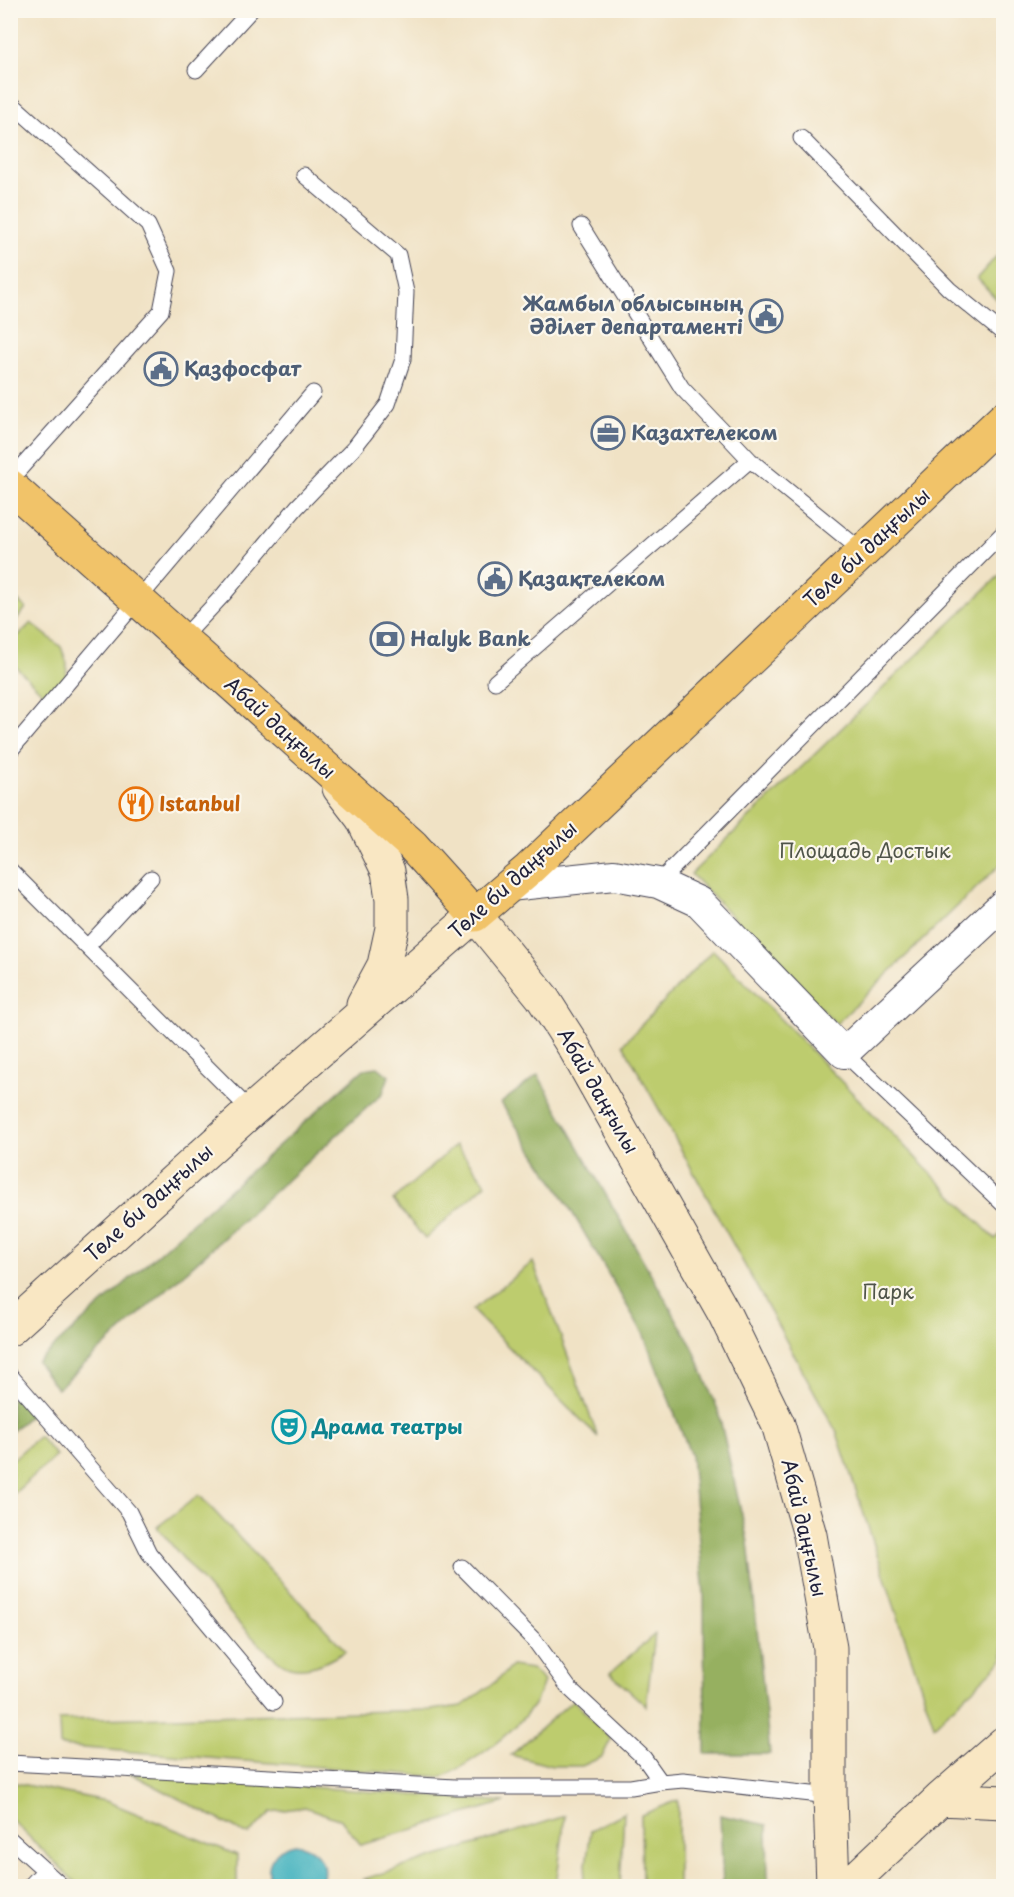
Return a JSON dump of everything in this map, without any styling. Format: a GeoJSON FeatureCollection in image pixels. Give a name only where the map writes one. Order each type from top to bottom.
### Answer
{"type":"FeatureCollection","features":[{"type":"Feature","properties":{"kind":"main road","name":"Төле би даңғылы"},"geometry":{"type":"LineString","coordinates":[[10,1329],[251,1110],[509,886],[1004,418]]}},
{"type":"Feature","properties":{"kind":"main road","name":"Абай даңғылы"},"geometry":{"type":"LineString","coordinates":[[10,486],[412,845],[475,915],[542,997],[574,1047],[725,1315],[778,1424],[810,1535],[830,1648],[830,1796],[833,1887]]}},
{"type":"Feature","properties":{"kind":"main road"},"geometry":{"type":"LineString","coordinates":[[324,767],[362,818],[388,871],[392,899],[392,928],[384,965],[354,1022]]}},
{"type":"Feature","properties":{"kind":"main road"},"geometry":{"type":"LineString","coordinates":[[848,1887],[940,1799],[1004,1743]]}},
{"type":"Feature","properties":{"kind":"main road"},"geometry":{"type":"LineString","coordinates":[[940,1799],[1004,1802]]}},
{"type":"Feature","properties":{"kind":"street"},"geometry":{"type":"LineString","coordinates":[[509,886],[614,875],[658,883],[699,902],[844,1053],[1004,904]]}},
{"type":"Feature","properties":{"kind":"lane"},"geometry":{"type":"LineString","coordinates":[[196,70],[251,10]]}},
{"type":"Feature","properties":{"kind":"lane"},"geometry":{"type":"LineString","coordinates":[[10,102],[148,225],[169,271],[161,311],[10,480]]}},
{"type":"Feature","properties":{"kind":"lane"},"geometry":{"type":"LineString","coordinates":[[801,138],[949,289],[1004,334]]}},
{"type":"Feature","properties":{"kind":"lane"},"geometry":{"type":"LineString","coordinates":[[181,640],[224,594],[297,507],[354,449],[388,404],[403,359],[406,292],[398,255],[304,175]]}},
{"type":"Feature","properties":{"kind":"lane"},"geometry":{"type":"LineString","coordinates":[[581,226],[682,388],[750,460],[862,552]]}},
{"type":"Feature","properties":{"kind":"lane"},"geometry":{"type":"LineString","coordinates":[[10,751],[313,393]]}},
{"type":"Feature","properties":{"kind":"lane"},"geometry":{"type":"LineString","coordinates":[[495,682],[750,460]]}},
{"type":"Feature","properties":{"kind":"lane"},"geometry":{"type":"LineString","coordinates":[[658,883],[1004,532]]}},
{"type":"Feature","properties":{"kind":"lane"},"geometry":{"type":"LineString","coordinates":[[10,870],[251,1110]]}},
{"type":"Feature","properties":{"kind":"lane"},"geometry":{"type":"LineString","coordinates":[[87,947],[151,878]]}},
{"type":"Feature","properties":{"kind":"lane"},"geometry":{"type":"LineString","coordinates":[[844,1053],[1004,1205]]}},
{"type":"Feature","properties":{"kind":"lane"},"geometry":{"type":"LineString","coordinates":[[10,1375],[129,1512],[149,1553],[274,1702]]}},
{"type":"Feature","properties":{"kind":"lane"},"geometry":{"type":"LineString","coordinates":[[462,1567],[535,1641],[569,1688],[644,1758],[661,1782]]}},
{"type":"Feature","properties":{"kind":"lane"},"geometry":{"type":"LineString","coordinates":[[10,1763],[455,1787],[631,1787],[683,1780],[830,1796]]}},
{"type":"Feature","properties":{"kind":"lane"},"geometry":{"type":"LineString","coordinates":[[10,1839],[62,1887]]}},
{"type":"Feature","properties":{"kind":"lane"},"geometry":{"type":"LineString","coordinates":[[30,1887],[45,1870]]}},
{"type":"Feature","properties":{"kind":"green space"},"geometry":{"type":"Polygon","coordinates":[[[1003,249],[1003,306],[977,278],[1003,249]]]}},
{"type":"Feature","properties":{"kind":"green space","name":"Площадь Достык"},"geometry":{"type":"Polygon","coordinates":[[[1003,572],[1003,862],[836,1024],[691,874],[1003,572]]]}},
{"type":"Feature","properties":{"kind":"green space"},"geometry":{"type":"Polygon","coordinates":[[[11,595],[26,608],[11,626],[11,595]]]}},
{"type":"Feature","properties":{"kind":"green space"},"geometry":{"type":"Polygon","coordinates":[[[31,623],[61,647],[67,663],[66,680],[50,700],[11,662],[10,644],[31,623]]]}},
{"type":"Feature","properties":{"kind":"green space","name":"Парк"},"geometry":{"type":"Polygon","coordinates":[[[713,950],[995,1239],[1003,1232],[1003,1660],[934,1726],[837,1433],[623,1044],[713,950]]]}},
{"type":"Feature","properties":{"kind":"green space"},"geometry":{"type":"Polygon","coordinates":[[[378,1067],[389,1076],[383,1093],[57,1389],[37,1362],[364,1069],[378,1067]]]}},
{"type":"Feature","properties":{"kind":"green space"},"geometry":{"type":"Polygon","coordinates":[[[538,1075],[693,1348],[718,1410],[748,1542],[770,1754],[705,1754],[704,1595],[691,1456],[643,1333],[562,1195],[501,1103],[538,1075]]]}},
{"type":"Feature","properties":{"kind":"green space"},"geometry":{"type":"Polygon","coordinates":[[[456,1145],[486,1184],[425,1239],[393,1200],[456,1145]]]}},
{"type":"Feature","properties":{"kind":"green space"},"geometry":{"type":"Polygon","coordinates":[[[533,1262],[598,1437],[472,1310],[533,1262]]]}},
{"type":"Feature","properties":{"kind":"green space"},"geometry":{"type":"Polygon","coordinates":[[[15,1396],[31,1414],[11,1432],[11,1400],[15,1396]]]}},
{"type":"Feature","properties":{"kind":"green space"},"geometry":{"type":"Polygon","coordinates":[[[39,1436],[56,1456],[11,1496],[11,1461],[39,1436]]]}},
{"type":"Feature","properties":{"kind":"green space"},"geometry":{"type":"Polygon","coordinates":[[[199,1495],[346,1651],[313,1667],[290,1667],[278,1661],[243,1627],[157,1527],[199,1495]]]}},
{"type":"Feature","properties":{"kind":"green space"},"geometry":{"type":"Polygon","coordinates":[[[655,1634],[646,1706],[610,1673],[655,1634]]]}},
{"type":"Feature","properties":{"kind":"green space"},"geometry":{"type":"Polygon","coordinates":[[[512,1666],[531,1669],[544,1681],[535,1703],[514,1728],[491,1747],[442,1777],[60,1746],[59,1720],[431,1710],[462,1706],[495,1682],[512,1666]]]}},
{"type":"Feature","properties":{"kind":"green space"},"geometry":{"type":"Polygon","coordinates":[[[573,1700],[611,1739],[602,1757],[582,1766],[552,1766],[511,1755],[573,1700]]]}},
{"type":"Feature","properties":{"kind":"green space"},"geometry":{"type":"Polygon","coordinates":[[[130,1773],[505,1802],[361,1845],[341,1820],[305,1807],[271,1812],[248,1835],[130,1773]]]}},
{"type":"Feature","properties":{"kind":"green space"},"geometry":{"type":"Polygon","coordinates":[[[10,1782],[106,1801],[237,1855],[237,1886],[79,1886],[11,1819],[10,1782]]]}},
{"type":"Feature","properties":{"kind":"green space"},"geometry":{"type":"Polygon","coordinates":[[[678,1800],[678,1886],[642,1886],[641,1815],[678,1800]]]}},
{"type":"Feature","properties":{"kind":"green space"},"geometry":{"type":"Polygon","coordinates":[[[624,1813],[620,1886],[583,1886],[591,1830],[624,1813]]]}},
{"type":"Feature","properties":{"kind":"green space"},"geometry":{"type":"Polygon","coordinates":[[[720,1815],[767,1825],[768,1886],[723,1886],[720,1815]]]}},
{"type":"Feature","properties":{"kind":"green space"},"geometry":{"type":"Polygon","coordinates":[[[565,1816],[556,1886],[380,1886],[364,1879],[565,1816]]]}},
{"type":"Feature","properties":{"kind":"water"},"geometry":{"type":"Polygon","coordinates":[[[295,1844],[310,1849],[320,1858],[324,1871],[320,1886],[273,1886],[269,1872],[272,1859],[281,1849],[295,1844]]]}},
{"type":"Feature","properties":{"kind":"place","name":"Жамбыл облысының Әділет департаменті"},"geometry":{"type":"Point","coordinates":[766,316]}},
{"type":"Feature","properties":{"kind":"place","name":"Қазфосфат"},"geometry":{"type":"Point","coordinates":[161,369]}},
{"type":"Feature","properties":{"kind":"place","name":"Казахтелеком"},"geometry":{"type":"Point","coordinates":[608,433]}},
{"type":"Feature","properties":{"kind":"place","name":"Қазақтелеком"},"geometry":{"type":"Point","coordinates":[495,579]}},
{"type":"Feature","properties":{"kind":"place","name":"Halyk Bank"},"geometry":{"type":"Point","coordinates":[387,639]}},
{"type":"Feature","properties":{"kind":"place","name":"Istanbul"},"geometry":{"type":"Point","coordinates":[136,804]}},
{"type":"Feature","properties":{"kind":"place","name":"Драма театры"},"geometry":{"type":"Point","coordinates":[289,1427]}}]}
